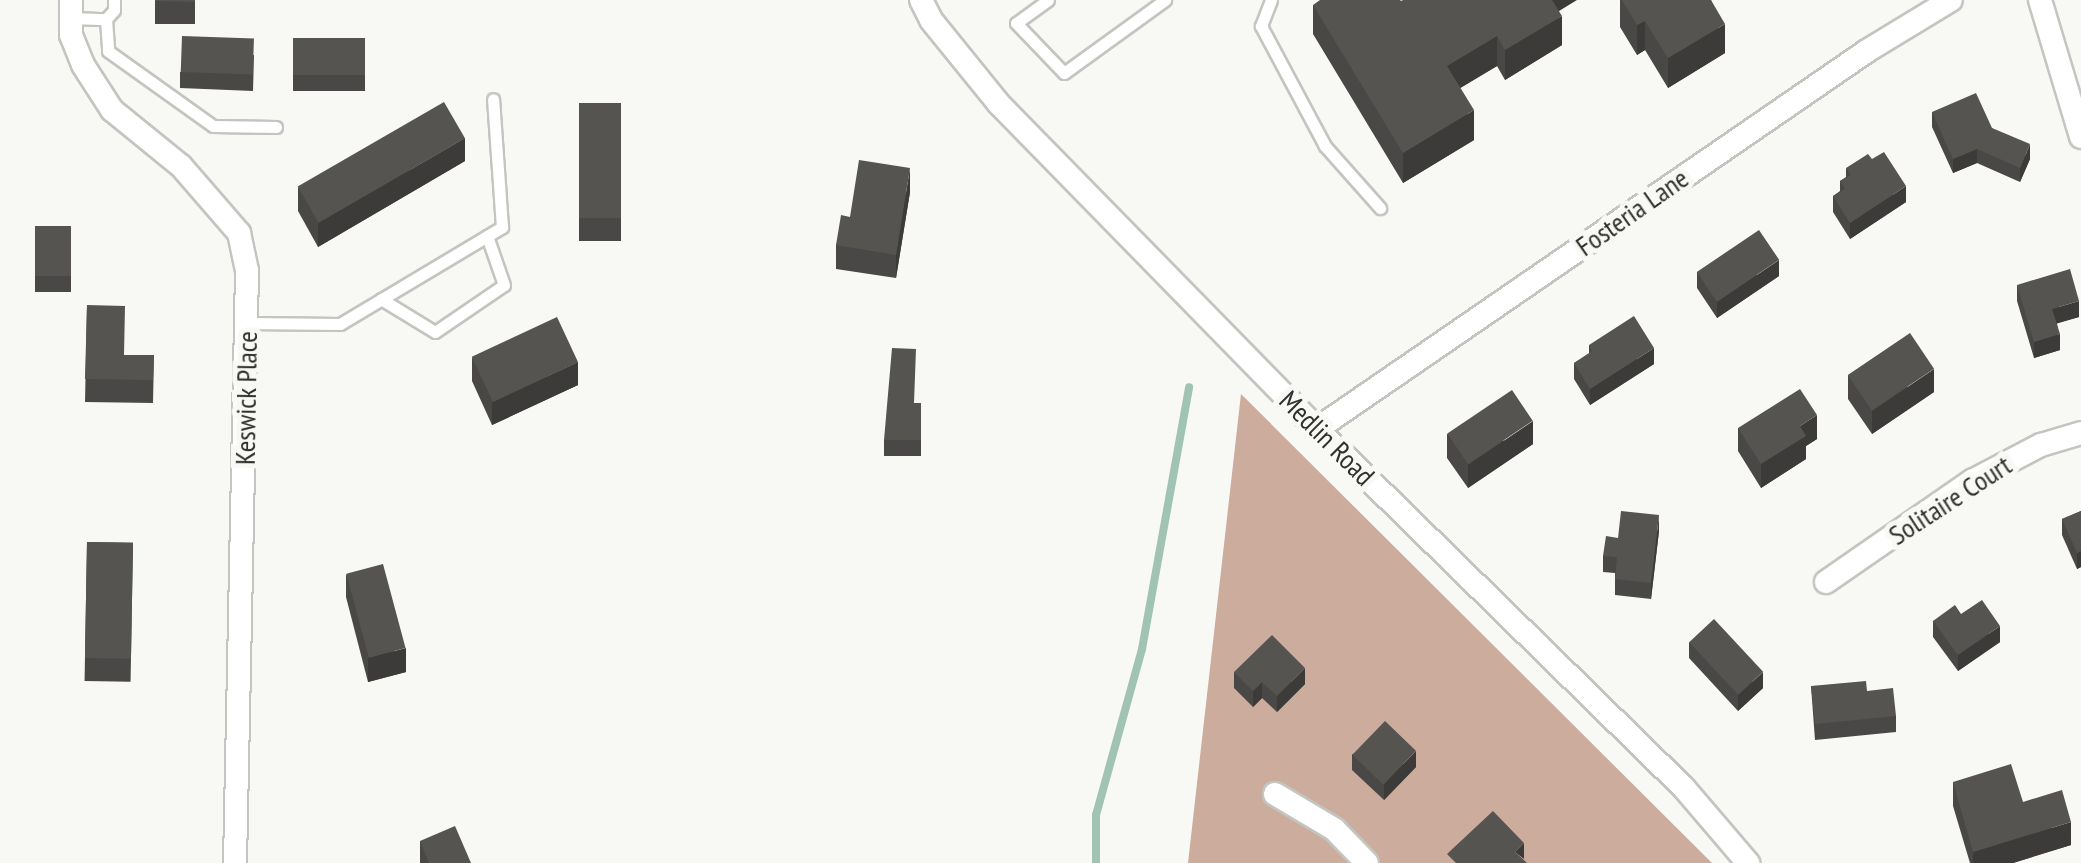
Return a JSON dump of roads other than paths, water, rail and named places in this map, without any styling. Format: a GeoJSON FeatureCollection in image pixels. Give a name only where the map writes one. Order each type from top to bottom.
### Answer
{"type":"FeatureCollection","features":[{"type":"Feature","properties":{"kind":"street","name":"Medlin Road"},"geometry":{"type":"LineString","coordinates":[[921,0],[931,20],[999,104],[1317,430],[1684,788],[1748,863]]}},
{"type":"Feature","properties":{"kind":"street","name":"Fosteria Lane"},"geometry":{"type":"LineString","coordinates":[[1317,430],[1867,50],[1951,0]]}},
{"type":"Feature","properties":{"kind":"street"},"geometry":{"type":"LineString","coordinates":[[2040,0],[2081,136]]}},
{"type":"Feature","properties":{"kind":"street","name":"Keswick Place"},"geometry":{"type":"LineString","coordinates":[[71,9],[71,35],[83,65],[112,110],[180,166],[240,233],[248,271],[235,863]]}},
{"type":"Feature","properties":{"kind":"street","name":"Solitaire Court"},"geometry":{"type":"LineString","coordinates":[[1826,582],[1972,481],[2041,445],[2081,433]]}},
{"type":"Feature","properties":{"kind":"street"},"geometry":{"type":"LineString","coordinates":[[1274,794],[1334,829],[1367,863]]}},
{"type":"Feature","properties":{"kind":"lane"},"geometry":{"type":"LineString","coordinates":[[114,0],[114,10],[106,18],[108,50],[213,126],[276,127]]}},
{"type":"Feature","properties":{"kind":"lane"},"geometry":{"type":"LineString","coordinates":[[1048,0],[1016,23],[1064,73],[1165,0]]}},
{"type":"Feature","properties":{"kind":"lane"},"geometry":{"type":"LineString","coordinates":[[1271,0],[1261,26],[1326,146],[1380,208]]}},
{"type":"Feature","properties":{"kind":"lane"},"geometry":{"type":"LineString","coordinates":[[71,9],[106,18]]}},
{"type":"Feature","properties":{"kind":"lane"},"geometry":{"type":"LineString","coordinates":[[247,322],[340,324],[502,227],[493,99]]}},
{"type":"Feature","properties":{"kind":"lane"},"geometry":{"type":"LineString","coordinates":[[381,299],[434,332],[504,285],[487,236]]}},
{"type":"Feature","properties":{"kind":"waterway"},"geometry":{"type":"LineString","coordinates":[[1096,863],[1096,815],[1142,649],[1189,387]]}}]}
